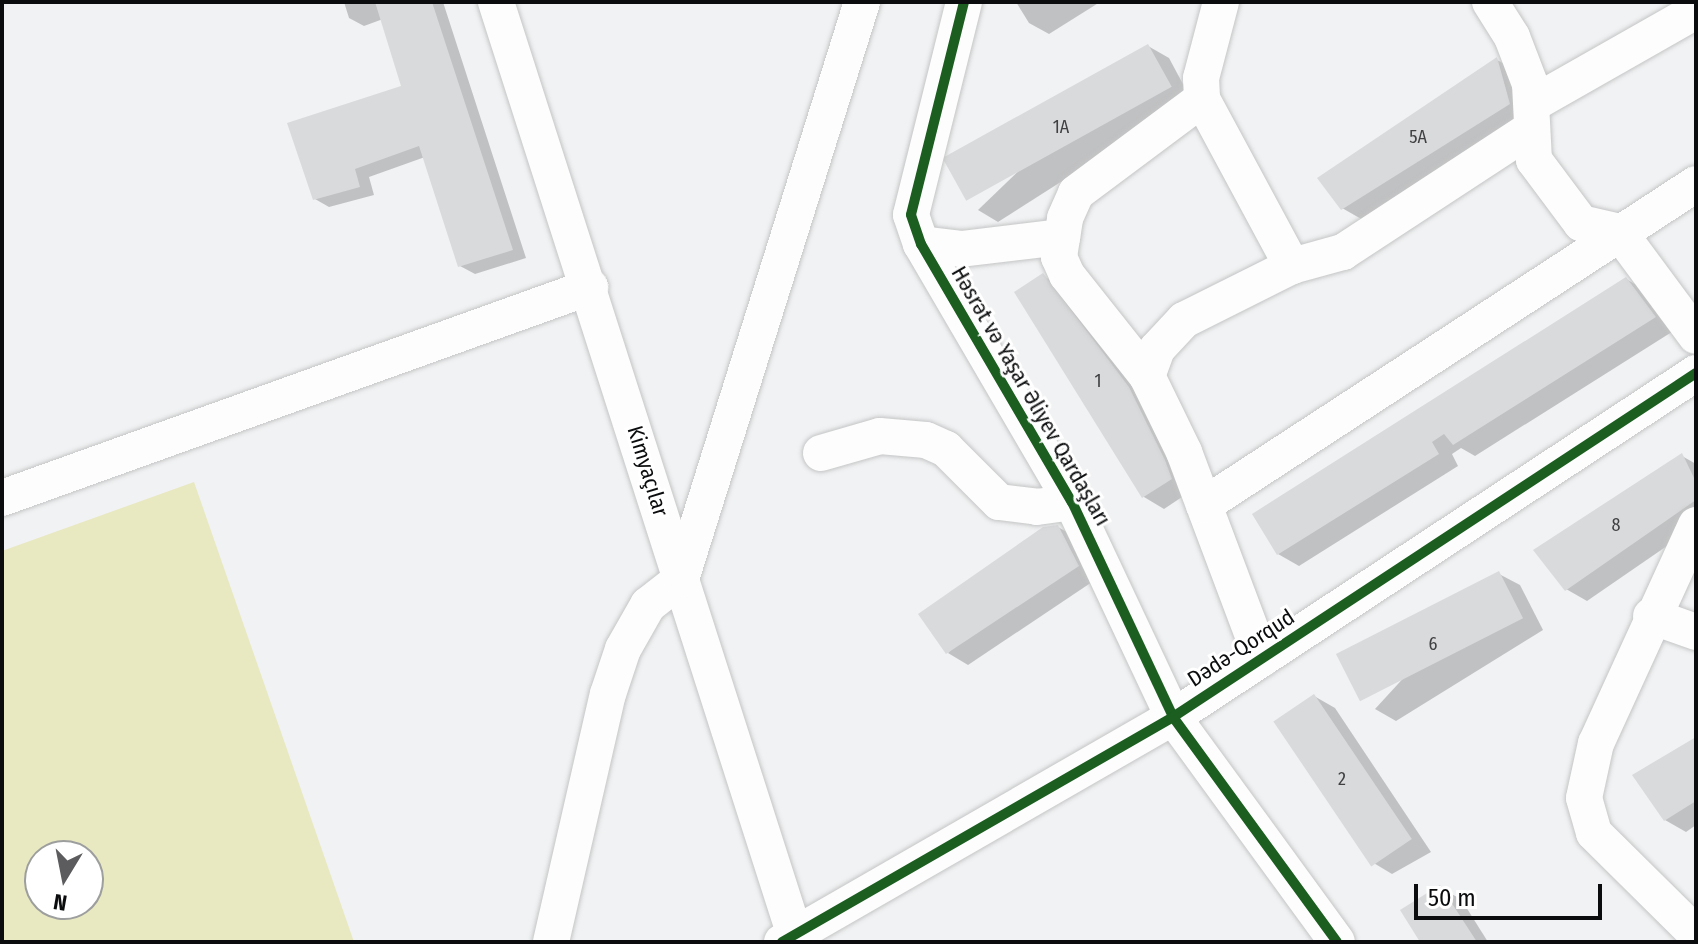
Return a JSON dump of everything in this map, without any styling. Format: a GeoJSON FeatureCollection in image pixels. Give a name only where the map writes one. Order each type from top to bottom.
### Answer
{"type":"FeatureCollection","features":[{"type":"Feature","properties":{"kind":"street","name":"Kimyaçılar"},"geometry":{"type":"LineString","coordinates":[[496,2],[590,287],[791,940]]}},
{"type":"Feature","properties":{"kind":"street"},"geometry":{"type":"LineString","coordinates":[[551,942],[608,694],[623,649],[648,605],[681,579],[862,2]]}},
{"type":"Feature","properties":{"kind":"street","name":"Həsrət və Yaşar Əliyev Qardaşları"},"geometry":{"type":"LineString","coordinates":[[964,2],[911,215],[921,244],[1072,502],[1173,717],[1337,942]]}},
{"type":"Feature","properties":{"kind":"street"},"geometry":{"type":"LineString","coordinates":[[1221,2],[1201,78],[1202,99],[1292,266]]}},
{"type":"Feature","properties":{"kind":"street"},"geometry":{"type":"LineString","coordinates":[[1490,2],[1512,37],[1533,116],[1534,160],[1581,223],[1619,232],[1696,336]]}},
{"type":"Feature","properties":{"kind":"street"},"geometry":{"type":"LineString","coordinates":[[1147,376],[1157,349],[1176,326],[1292,266],[1343,252],[1533,116],[1696,11]]}},
{"type":"Feature","properties":{"kind":"street"},"geometry":{"type":"LineString","coordinates":[[1202,99],[1076,193],[1059,257],[1067,275],[1147,376],[1204,505],[1262,659]]}},
{"type":"Feature","properties":{"kind":"street"},"geometry":{"type":"LineString","coordinates":[[1204,505],[1696,184]]}},
{"type":"Feature","properties":{"kind":"street"},"geometry":{"type":"LineString","coordinates":[[921,244],[961,249],[1062,237]]}},
{"type":"Feature","properties":{"kind":"street"},"geometry":{"type":"LineString","coordinates":[[2,498],[590,287]]}},
{"type":"Feature","properties":{"kind":"street","name":"Dədə-Qorqud"},"geometry":{"type":"LineString","coordinates":[[791,940],[1173,717],[1696,373]]}},
{"type":"Feature","properties":{"kind":"street"},"geometry":{"type":"LineString","coordinates":[[821,453],[880,436],[926,440],[946,449],[999,502],[1037,507],[1072,502]]}},
{"type":"Feature","properties":{"kind":"street"},"geometry":{"type":"LineString","coordinates":[[1696,525],[1651,616],[1596,743],[1584,798],[1594,833],[1696,934]]}},
{"type":"Feature","properties":{"kind":"street"},"geometry":{"type":"LineString","coordinates":[[1651,616],[1696,632]]}},
{"type":"Feature","properties":{"kind":"green space"},"geometry":{"type":"Polygon","coordinates":[[[194,482],[354,942],[2,942],[2,551],[194,482]]]}},
{"type":"Feature","properties":{"kind":"building"},"geometry":{"type":"Polygon","coordinates":[[[375,2],[432,2],[513,250],[458,267],[419,146],[355,169],[360,187],[313,200],[287,123],[401,86],[375,2]]]}},
{"type":"Feature","properties":{"kind":"building"},"geometry":{"type":"Polygon","coordinates":[[[1148,44],[1172,87],[966,201],[942,158],[1148,44]]]}},
{"type":"Feature","properties":{"kind":"building"},"geometry":{"type":"Polygon","coordinates":[[[1497,57],[1510,104],[1341,210],[1317,178],[1497,57]]]}},
{"type":"Feature","properties":{"kind":"building"},"geometry":{"type":"Polygon","coordinates":[[[1043,273],[1129,387],[1165,460],[1172,479],[1142,498],[1014,292],[1043,273]]]}},
{"type":"Feature","properties":{"kind":"building"},"geometry":{"type":"Polygon","coordinates":[[[1626,277],[1656,317],[1453,445],[1444,434],[1432,442],[1439,454],[1277,555],[1252,514],[1626,277]]]}},
{"type":"Feature","properties":{"kind":"building"},"geometry":{"type":"Polygon","coordinates":[[[1682,453],[1696,482],[1696,500],[1565,591],[1533,550],[1682,453]]]}},
{"type":"Feature","properties":{"kind":"building"},"geometry":{"type":"Polygon","coordinates":[[[1058,525],[1079,566],[946,654],[918,614],[1043,527],[1058,525]]]}},
{"type":"Feature","properties":{"kind":"building"},"geometry":{"type":"Polygon","coordinates":[[[1499,571],[1523,618],[1360,701],[1336,654],[1499,571]]]}},
{"type":"Feature","properties":{"kind":"building"},"geometry":{"type":"Polygon","coordinates":[[[1314,694],[1412,839],[1371,866],[1273,721],[1314,694]]]}},
{"type":"Feature","properties":{"kind":"building"},"geometry":{"type":"Polygon","coordinates":[[[1696,737],[1696,801],[1664,821],[1632,775],[1696,737]]]}},
{"type":"Feature","properties":{"kind":"building"},"geometry":{"type":"Polygon","coordinates":[[[1440,885],[1477,942],[1420,942],[1400,910],[1440,885]]]}},
{"type":"Feature","properties":{"kind":"cycle path"},"geometry":{"type":"LineString","coordinates":[[964,2],[911,215],[921,244],[1072,502],[1173,717],[1337,942]]}},
{"type":"Feature","properties":{"kind":"cycle path"},"geometry":{"type":"LineString","coordinates":[[782,942],[1173,717],[1696,373]]}}]}
